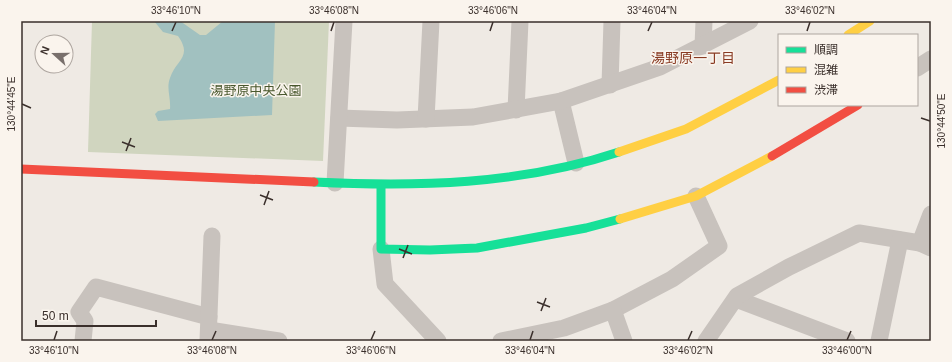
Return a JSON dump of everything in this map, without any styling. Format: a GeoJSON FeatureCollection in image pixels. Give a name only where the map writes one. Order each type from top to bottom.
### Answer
{"type":"FeatureCollection","features":[{"type":"Feature","properties":{"kind":"street"},"geometry":{"type":"LineString","coordinates":[[335,183],[344,21]]}},
{"type":"Feature","properties":{"kind":"street"},"geometry":{"type":"LineString","coordinates":[[426,119],[431,21]]}},
{"type":"Feature","properties":{"kind":"street"},"geometry":{"type":"LineString","coordinates":[[516,110],[520,21]]}},
{"type":"Feature","properties":{"kind":"street"},"geometry":{"type":"LineString","coordinates":[[610,85],[612,21]]}},
{"type":"Feature","properties":{"kind":"street"},"geometry":{"type":"LineString","coordinates":[[703,46],[704,21]]}},
{"type":"Feature","properties":{"kind":"street"},"geometry":{"type":"LineString","coordinates":[[338,118],[426,119],[473,117],[562,101],[660,67],[750,21]]}},
{"type":"Feature","properties":{"kind":"street"},"geometry":{"type":"LineString","coordinates":[[918,67],[931,59]]}},
{"type":"Feature","properties":{"kind":"street"},"geometry":{"type":"LineString","coordinates":[[21,169],[380,185],[460,183],[531,174],[603,157],[686,129],[778,81]]}},
{"type":"Feature","properties":{"kind":"street"},"geometry":{"type":"LineString","coordinates":[[562,101],[576,164]]}},
{"type":"Feature","properties":{"kind":"street"},"geometry":{"type":"LineString","coordinates":[[381,249],[430,250],[477,248],[586,228],[696,196],[761,163],[856,106]]}},
{"type":"Feature","properties":{"kind":"street"},"geometry":{"type":"LineString","coordinates":[[380,185],[381,249],[385,284],[438,341]]}},
{"type":"Feature","properties":{"kind":"street"},"geometry":{"type":"LineString","coordinates":[[501,341],[564,328],[613,310],[672,279],[719,246],[696,196]]}},
{"type":"Feature","properties":{"kind":"street"},"geometry":{"type":"LineString","coordinates":[[706,341],[736,299],[789,267],[859,233],[925,245],[931,214]]}},
{"type":"Feature","properties":{"kind":"street"},"geometry":{"type":"LineString","coordinates":[[209,330],[212,236]]}},
{"type":"Feature","properties":{"kind":"street"},"geometry":{"type":"LineString","coordinates":[[879,341],[900,240]]}},
{"type":"Feature","properties":{"kind":"street"},"geometry":{"type":"LineString","coordinates":[[83,341],[85,321],[79,312],[96,287],[209,330],[280,341]]}},
{"type":"Feature","properties":{"kind":"street"},"geometry":{"type":"LineString","coordinates":[[736,299],[847,341]]}},
{"type":"Feature","properties":{"kind":"street"},"geometry":{"type":"LineString","coordinates":[[613,310],[624,341]]}},
{"type":"Feature","properties":{"kind":"green space","name":"湯野原中央公園"},"geometry":{"type":"Polygon","coordinates":[[[92,21],[329,21],[323,161],[88,152],[92,21]]]}},
{"type":"Feature","properties":{"kind":"water"},"geometry":{"type":"Polygon","coordinates":[[[154,21],[180,21],[200,35],[206,35],[223,21],[275,21],[272,115],[158,121],[155,114],[158,111],[170,109],[169,82],[184,54],[184,49],[178,36],[163,32],[154,21]]]}},
{"type":"Feature","properties":{"kind":"traffic: fast"},"geometry":{"type":"LineString","coordinates":[[314,182],[391,184],[468,181],[544,171],[582,163],[619,152]]}},
{"type":"Feature","properties":{"kind":"traffic: fast"},"geometry":{"type":"LineString","coordinates":[[381,185],[381,249],[430,250],[477,248],[586,228],[620,219]]}},
{"type":"Feature","properties":{"kind":"traffic: slow"},"geometry":{"type":"LineString","coordinates":[[850,34],[870,21]]}},
{"type":"Feature","properties":{"kind":"traffic: slow"},"geometry":{"type":"LineString","coordinates":[[619,152],[686,129],[778,81]]}},
{"type":"Feature","properties":{"kind":"traffic: slow"},"geometry":{"type":"LineString","coordinates":[[620,219],[696,196],[772,156]]}},
{"type":"Feature","properties":{"kind":"traffic: jam"},"geometry":{"type":"LineString","coordinates":[[772,156],[856,106]]}},
{"type":"Feature","properties":{"kind":"traffic: jam"},"geometry":{"type":"LineString","coordinates":[[21,169],[314,182]]}},
{"type":"Feature","properties":{"kind":"district","name":"湯野原一丁目"},"geometry":{"type":"Point","coordinates":[693,58]}}]}
